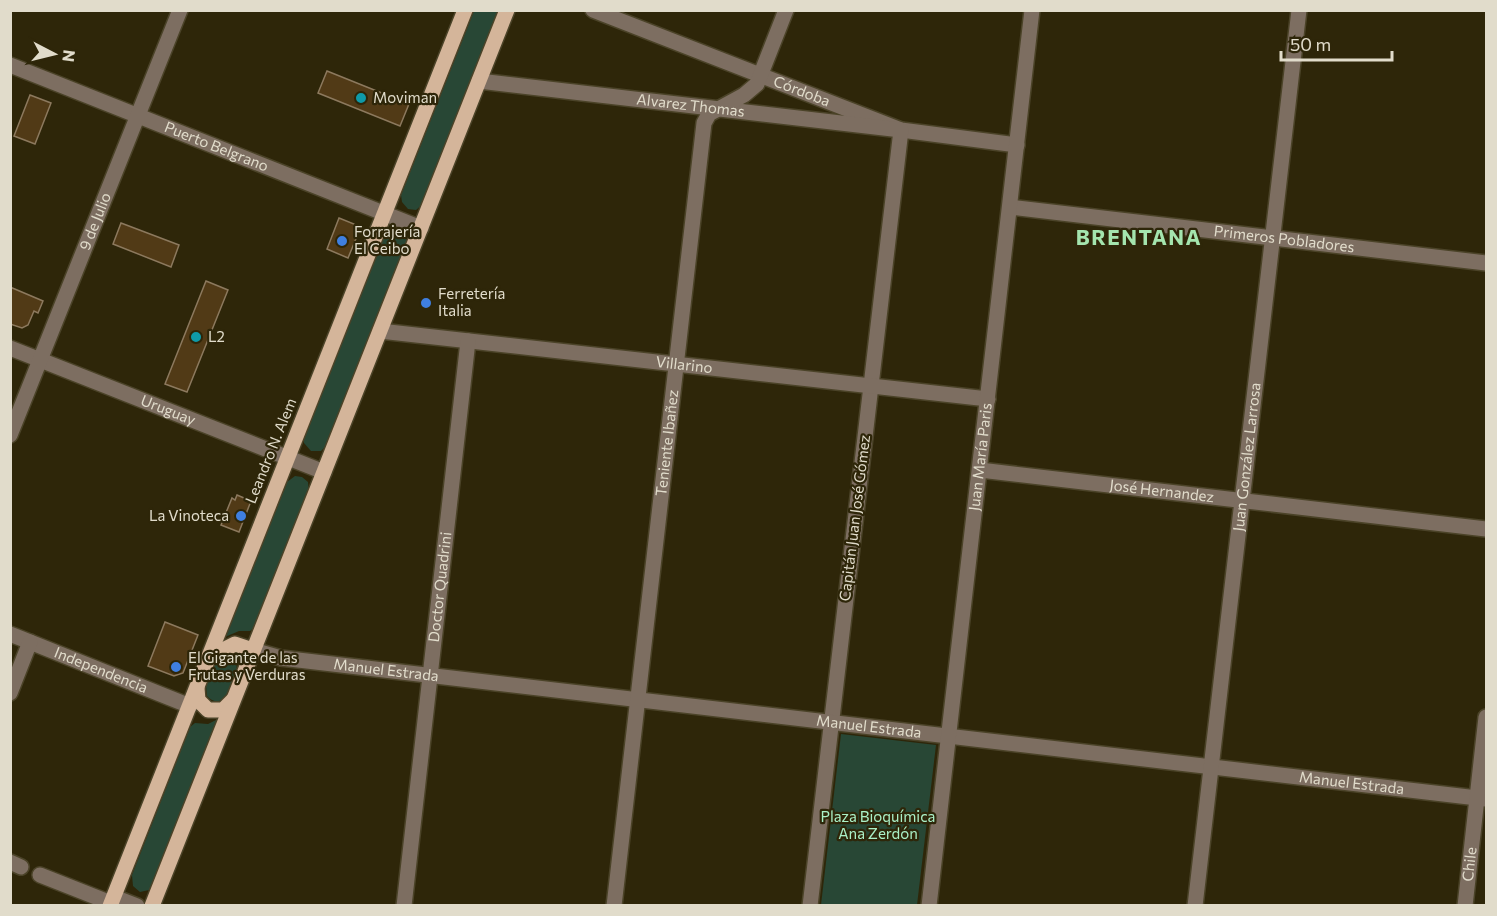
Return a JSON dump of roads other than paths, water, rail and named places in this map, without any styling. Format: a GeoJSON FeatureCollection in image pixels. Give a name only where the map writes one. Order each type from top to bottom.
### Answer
{"type":"FeatureCollection","features":[{"type":"Feature","properties":{"kind":"main road","name":"Leandro N. Alem"},"geometry":{"type":"LineString","coordinates":[[112,902],[465,10]]}},
{"type":"Feature","properties":{"kind":"main road"},"geometry":{"type":"LineString","coordinates":[[152,906],[507,10]]}},
{"type":"Feature","properties":{"kind":"main road"},"geometry":{"type":"LineString","coordinates":[[209,657],[235,644],[253,650]]}},
{"type":"Feature","properties":{"kind":"main road"},"geometry":{"type":"LineString","coordinates":[[198,685],[198,700],[208,710],[223,710],[234,700]]}},
{"type":"Feature","properties":{"kind":"street","name":"9 de Julio"},"geometry":{"type":"LineString","coordinates":[[10,435],[180,10]]}},
{"type":"Feature","properties":{"kind":"street","name":"Córdoba"},"geometry":{"type":"LineString","coordinates":[[593,10],[901,130],[1017,145]]}},
{"type":"Feature","properties":{"kind":"street"},"geometry":{"type":"LineString","coordinates":[[717,109],[752,89],[760,76],[786,10]]}},
{"type":"Feature","properties":{"kind":"street","name":"Juan María Paris"},"geometry":{"type":"LineString","coordinates":[[929,906],[1032,10]]}},
{"type":"Feature","properties":{"kind":"street","name":"Juan González Larrosa"},"geometry":{"type":"LineString","coordinates":[[1195,906],[1299,10]]}},
{"type":"Feature","properties":{"kind":"street","name":"Puerto Belgrano"},"geometry":{"type":"LineString","coordinates":[[10,65],[421,228]]}},
{"type":"Feature","properties":{"kind":"street","name":"Alvarez Thomas"},"geometry":{"type":"LineString","coordinates":[[479,81],[901,130]]}},
{"type":"Feature","properties":{"kind":"street","name":"Teniente Ibañez"},"geometry":{"type":"LineString","coordinates":[[614,906],[704,128],[709,114],[717,109]]}},
{"type":"Feature","properties":{"kind":"street","name":"Capitán Juan José Gómez"},"geometry":{"type":"LineString","coordinates":[[810,906],[901,130]]}},
{"type":"Feature","properties":{"kind":"street","name":"Primeros Pobladores"},"geometry":{"type":"LineString","coordinates":[[1010,207],[1486,263]]}},
{"type":"Feature","properties":{"kind":"street","name":"Villarino"},"geometry":{"type":"LineString","coordinates":[[380,331],[988,399]]}},
{"type":"Feature","properties":{"kind":"street","name":"Doctor Quadrini"},"geometry":{"type":"LineString","coordinates":[[404,906],[468,341]]}},
{"type":"Feature","properties":{"kind":"street","name":"Uruguay"},"geometry":{"type":"LineString","coordinates":[[10,348],[324,472]]}},
{"type":"Feature","properties":{"kind":"street","name":"José Hernandez"},"geometry":{"type":"LineString","coordinates":[[980,470],[1486,529]]}},
{"type":"Feature","properties":{"kind":"street","name":"Independencia"},"geometry":{"type":"LineString","coordinates":[[10,634],[190,706]]}},
{"type":"Feature","properties":{"kind":"street"},"geometry":{"type":"LineString","coordinates":[[10,693],[30,642]]}},
{"type":"Feature","properties":{"kind":"street","name":"Manuel Estrada"},"geometry":{"type":"LineString","coordinates":[[253,650],[281,658],[1482,799]]}},
{"type":"Feature","properties":{"kind":"street","name":"Chile"},"geometry":{"type":"LineString","coordinates":[[1465,906],[1482,799],[1486,717]]}},
{"type":"Feature","properties":{"kind":"street"},"geometry":{"type":"LineString","coordinates":[[40,874],[112,902],[137,906]]}},
{"type":"Feature","properties":{"kind":"place","name":"Moviman"},"geometry":{"type":"Point","coordinates":[361,98]}},
{"type":"Feature","properties":{"kind":"place","name":"Forrajería El Ceibo"},"geometry":{"type":"Point","coordinates":[342,241]}},
{"type":"Feature","properties":{"kind":"place","name":"Ferretería Italia"},"geometry":{"type":"Point","coordinates":[426,303]}},
{"type":"Feature","properties":{"kind":"place","name":"L2"},"geometry":{"type":"Point","coordinates":[196,337]}},
{"type":"Feature","properties":{"kind":"place","name":"La Vinoteca"},"geometry":{"type":"Point","coordinates":[241,516]}},
{"type":"Feature","properties":{"kind":"place","name":"El Gigante de las Frutas y Verduras"},"geometry":{"type":"Point","coordinates":[176,667]}},
{"type":"Feature","properties":{"kind":"district","name":"BRENTANA"},"geometry":{"type":"Point","coordinates":[1139,238]}},
{"type":"Feature","properties":{"kind":"park label","name":"Plaza Bioquímica Ana Zerdón"},"geometry":{"type":"Point","coordinates":[878,826]}}]}
